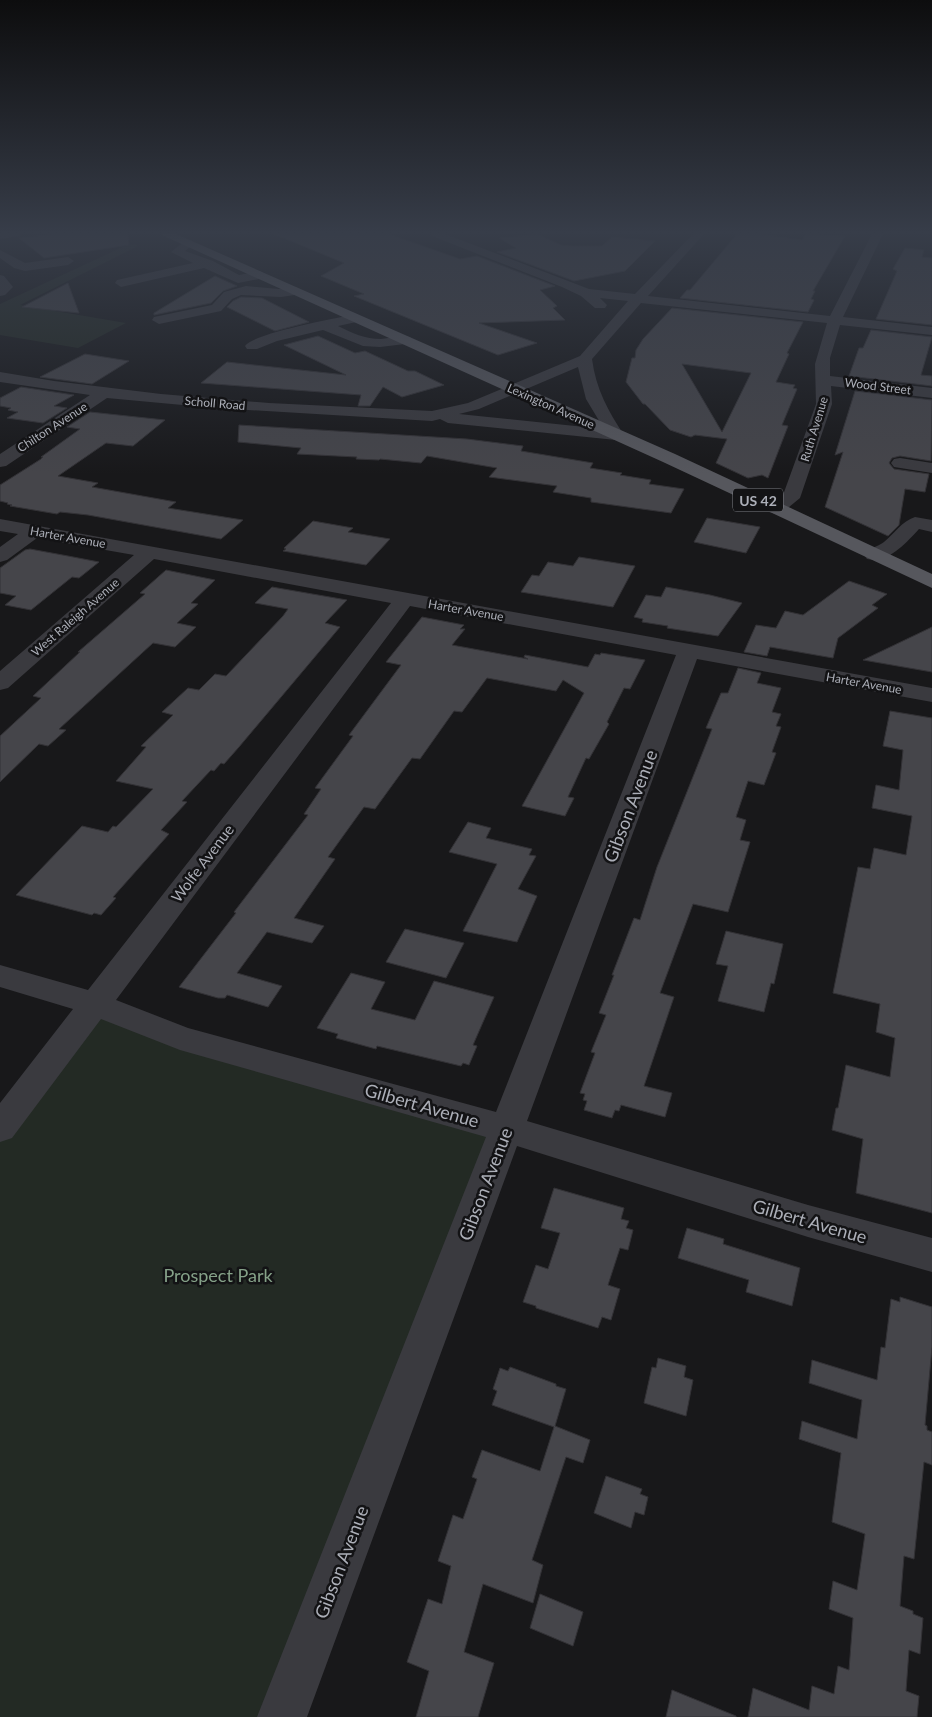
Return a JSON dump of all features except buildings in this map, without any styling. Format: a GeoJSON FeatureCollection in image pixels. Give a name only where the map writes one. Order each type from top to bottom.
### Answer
{"type":"FeatureCollection","features":[{"type":"Feature","properties":{"kind":"main road","name":"Lexington Avenue"},"geometry":{"type":"LineString","coordinates":[[347,314],[776,508],[932,582]]}},
{"type":"Feature","properties":{"kind":"street"},"geometry":{"type":"LineString","coordinates":[[159,320],[187,314]]}},
{"type":"Feature","properties":{"kind":"street"},"geometry":{"type":"LineString","coordinates":[[606,314],[613,325]]}},
{"type":"Feature","properties":{"kind":"street"},"geometry":{"type":"LineString","coordinates":[[616,435],[600,412],[589,389],[585,359],[623,314]]}},
{"type":"Feature","properties":{"kind":"street"},"geometry":{"type":"LineString","coordinates":[[782,314],[932,331]]}},
{"type":"Feature","properties":{"kind":"street","name":"Ruth Avenue"},"geometry":{"type":"LineString","coordinates":[[776,508],[791,498],[824,404],[825,392],[821,370],[823,357],[837,314]]}},
{"type":"Feature","properties":{"kind":"street"},"geometry":{"type":"LineString","coordinates":[[252,346],[272,338],[356,318]]}},
{"type":"Feature","properties":{"kind":"street"},"geometry":{"type":"LineString","coordinates":[[324,325],[361,342],[376,344],[405,340]]}},
{"type":"Feature","properties":{"kind":"street","name":"Scholl Road"},"geometry":{"type":"LineString","coordinates":[[432,416],[473,406],[585,359]]}},
{"type":"Feature","properties":{"kind":"street","name":"Scholl Road"},"geometry":{"type":"LineString","coordinates":[[0,377],[104,393],[232,405],[432,416],[616,435]]}},
{"type":"Feature","properties":{"kind":"street","name":"Wood Street"},"geometry":{"type":"LineString","coordinates":[[823,380],[932,393]]}},
{"type":"Feature","properties":{"kind":"street","name":"Chilton Avenue"},"geometry":{"type":"LineString","coordinates":[[0,462],[104,393]]}},
{"type":"Feature","properties":{"kind":"street"},"geometry":{"type":"LineString","coordinates":[[900,463],[932,468]]}},
{"type":"Feature","properties":{"kind":"street"},"geometry":{"type":"LineString","coordinates":[[874,554],[890,547],[915,523],[932,526]]}},
{"type":"Feature","properties":{"kind":"street","name":"Harter Avenue"},"geometry":{"type":"LineString","coordinates":[[0,524],[932,695]]}},
{"type":"Feature","properties":{"kind":"street"},"geometry":{"type":"LineString","coordinates":[[0,556],[34,531]]}},
{"type":"Feature","properties":{"kind":"street","name":"West Raleigh Avenue"},"geometry":{"type":"LineString","coordinates":[[0,683],[150,552]]}},
{"type":"Feature","properties":{"kind":"street","name":"Wolfe Avenue"},"geometry":{"type":"LineString","coordinates":[[0,1128],[404,599]]}},
{"type":"Feature","properties":{"kind":"street","name":"Gibson Avenue"},"geometry":{"type":"LineString","coordinates":[[282,1717],[689,651]]}},
{"type":"Feature","properties":{"kind":"street","name":"Gilbert Avenue"},"geometry":{"type":"LineString","coordinates":[[0,976],[94,1004],[180,1038],[506,1129],[808,1221],[932,1255]]}},
{"type":"Feature","properties":{"kind":"green space"},"geometry":{"type":"Polygon","coordinates":[[[0,314],[74,314],[126,323],[78,348],[0,335],[0,314]]]}},
{"type":"Feature","properties":{"kind":"green space","name":"Prospect Park"},"geometry":{"type":"Polygon","coordinates":[[[95,1004],[506,1129],[282,1717],[0,1717],[0,1128],[95,1004]]]}}]}
